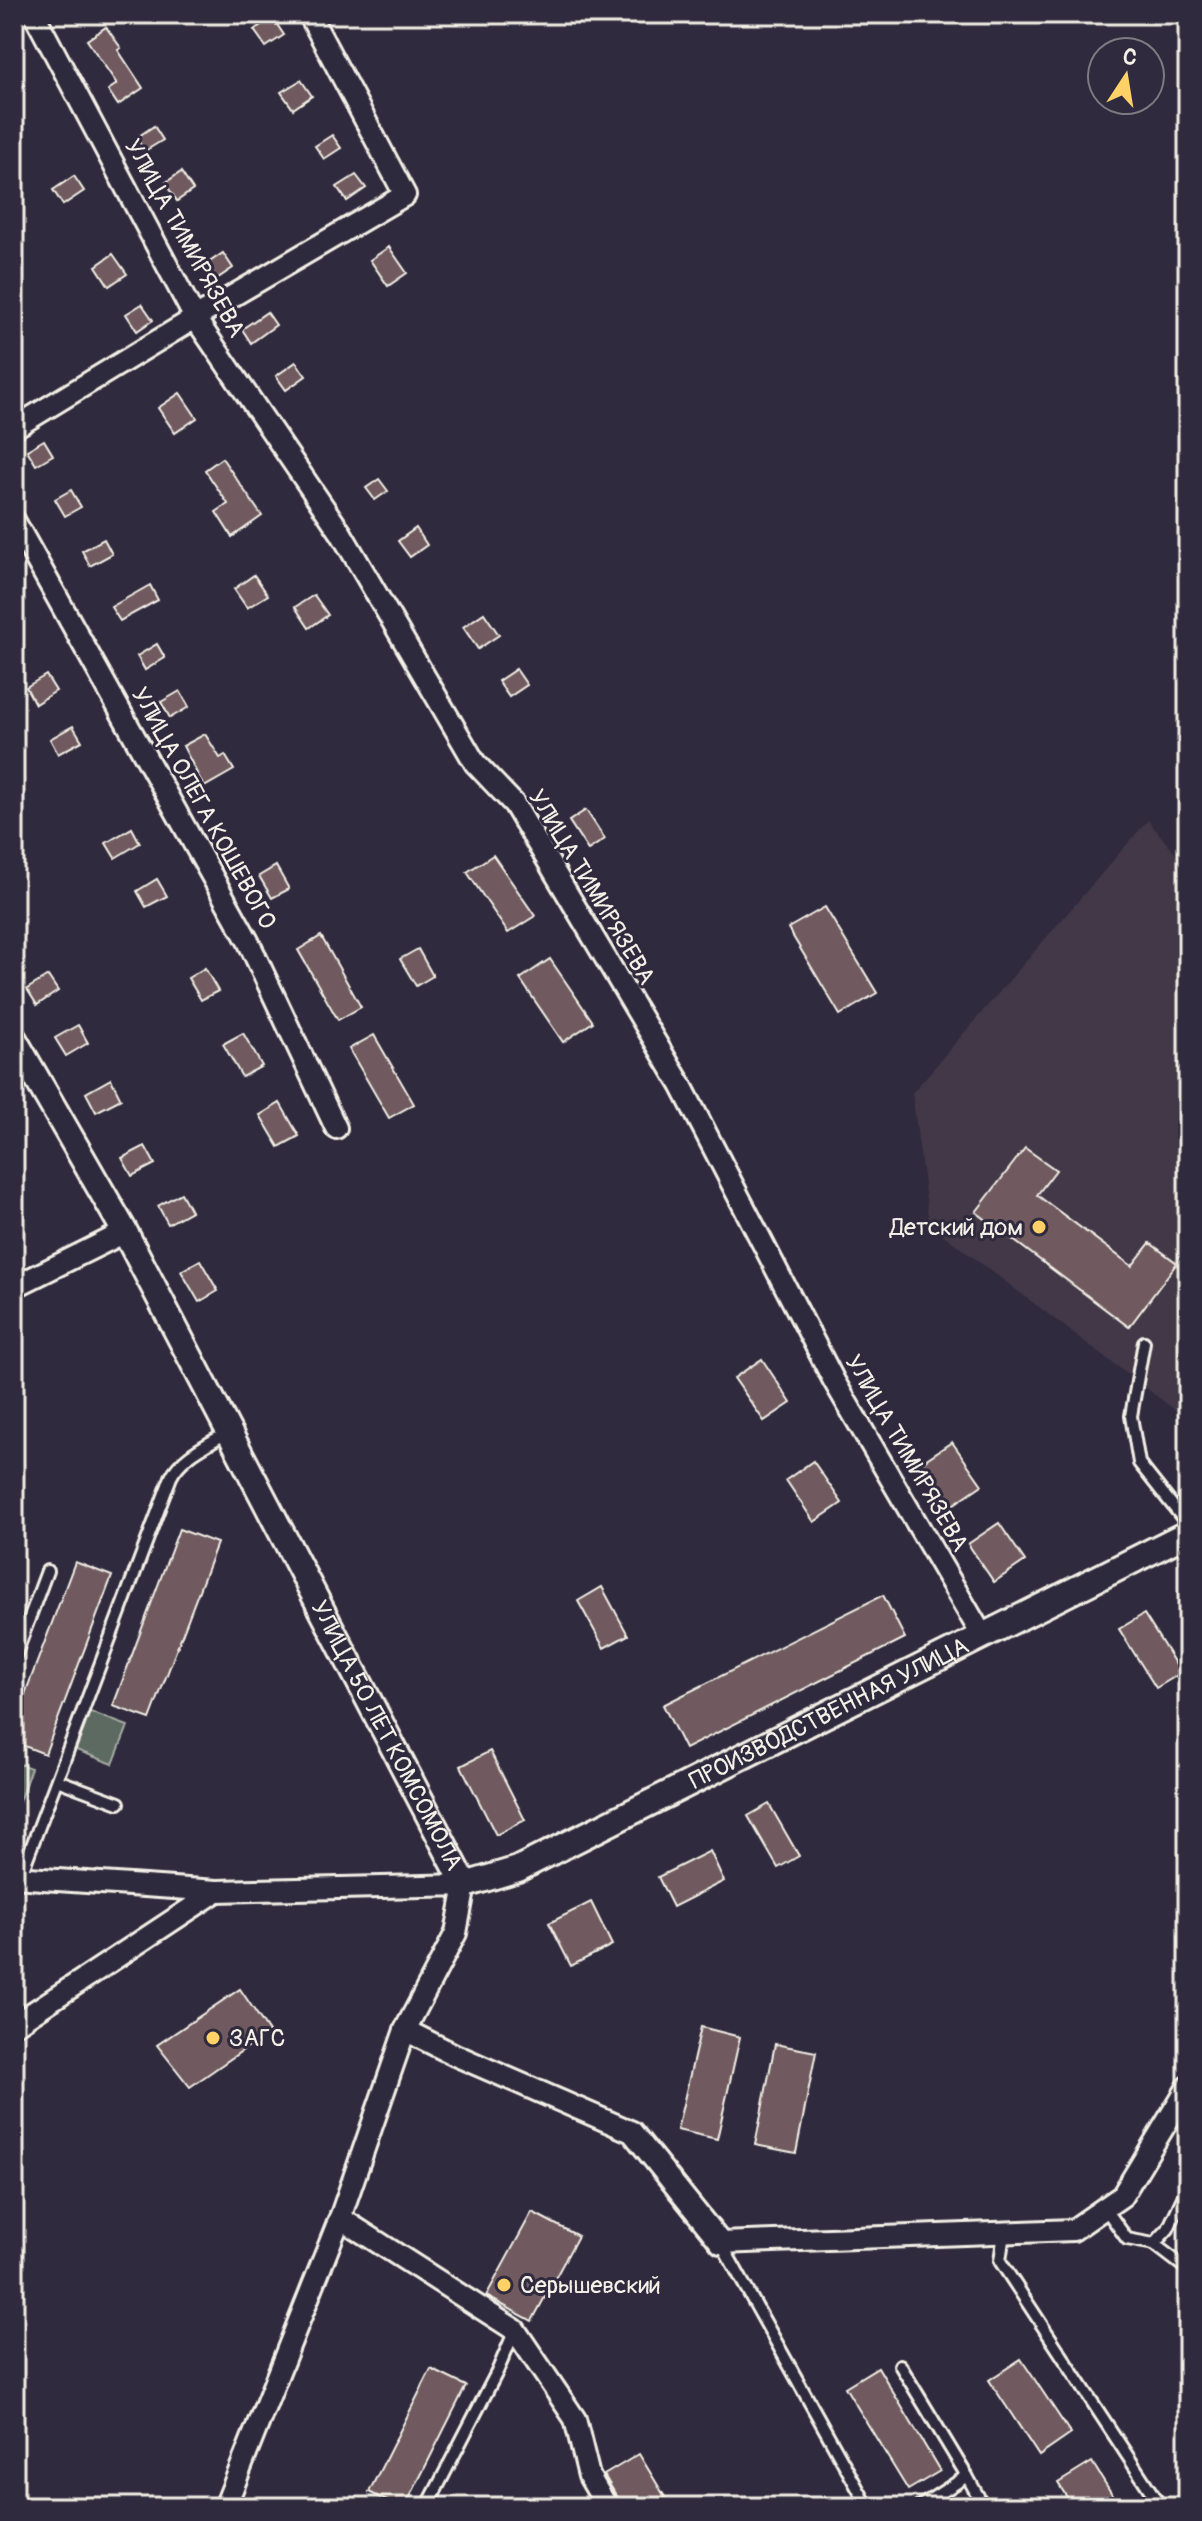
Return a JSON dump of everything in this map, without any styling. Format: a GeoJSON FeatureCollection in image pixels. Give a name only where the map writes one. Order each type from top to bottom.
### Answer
{"type":"FeatureCollection","features":[{"type":"Feature","properties":{"kind":"street","name":"УЛИЦА ТИМИРЯЗЕВА"},"geometry":{"type":"LineString","coordinates":[[34,14],[195,318],[341,533],[475,763],[514,804],[681,1085],[834,1381],[983,1637]]}},
{"type":"Feature","properties":{"kind":"street"},"geometry":{"type":"LineString","coordinates":[[14,428],[405,195],[309,14]]}},
{"type":"Feature","properties":{"kind":"street","name":"УЛИЦА ОЛЕГА КОШЕВОГО"},"geometry":{"type":"LineString","coordinates":[[14,520],[248,941],[336,1128]]}},
{"type":"Feature","properties":{"kind":"street","name":"УЛИЦА 50 ЛЕТ КОМСОМОЛА"},"geometry":{"type":"LineString","coordinates":[[14,1039],[125,1232],[465,1885],[456,1933],[405,2030],[340,2218],[225,2507]]}},
{"type":"Feature","properties":{"kind":"street"},"geometry":{"type":"LineString","coordinates":[[14,1287],[125,1232]]}},
{"type":"Feature","properties":{"kind":"street","name":"ПРОИЗВОДСТВЕННАЯ УЛИЦА"},"geometry":{"type":"LineString","coordinates":[[465,1885],[518,1869],[1188,1533]]}},
{"type":"Feature","properties":{"kind":"street"},"geometry":{"type":"LineString","coordinates":[[17,1877],[217,1891],[465,1885]]}},
{"type":"Feature","properties":{"kind":"street"},"geometry":{"type":"LineString","coordinates":[[14,2025],[217,1891]]}},
{"type":"Feature","properties":{"kind":"street"},"geometry":{"type":"LineString","coordinates":[[405,2030],[632,2132],[721,2243],[1073,2230],[1122,2196],[1188,2087]]}},
{"type":"Feature","properties":{"kind":"street"},"geometry":{"type":"LineString","coordinates":[[340,2218],[515,2330],[575,2419],[589,2476],[607,2507]]}},
{"type":"Feature","properties":{"kind":"lane"},"geometry":{"type":"LineString","coordinates":[[1144,1342],[1131,1416],[1139,1463],[1188,1525]]}},
{"type":"Feature","properties":{"kind":"lane"},"geometry":{"type":"LineString","coordinates":[[17,1877],[176,1467],[229,1431]]}},
{"type":"Feature","properties":{"kind":"lane"},"geometry":{"type":"LineString","coordinates":[[14,1659],[47,1571]]}},
{"type":"Feature","properties":{"kind":"lane"},"geometry":{"type":"LineString","coordinates":[[57,1780],[119,1803]]}},
{"type":"Feature","properties":{"kind":"lane"},"geometry":{"type":"LineString","coordinates":[[1154,2244],[1168,2229],[1188,2187]]}},
{"type":"Feature","properties":{"kind":"lane"},"geometry":{"type":"LineString","coordinates":[[1105,2208],[1127,2239],[1154,2244],[1188,2270]]}},
{"type":"Feature","properties":{"kind":"lane"},"geometry":{"type":"LineString","coordinates":[[1004,2233],[1000,2261],[1161,2507]]}},
{"type":"Feature","properties":{"kind":"lane"},"geometry":{"type":"LineString","coordinates":[[721,2243],[868,2507]]}},
{"type":"Feature","properties":{"kind":"lane"},"geometry":{"type":"LineString","coordinates":[[427,2507],[497,2372],[515,2330]]}},
{"type":"Feature","properties":{"kind":"lane"},"geometry":{"type":"LineString","coordinates":[[900,2365],[984,2507]]}},
{"type":"Feature","properties":{"kind":"lane"},"geometry":{"type":"LineString","coordinates":[[919,2507],[967,2476]]}},
{"type":"Feature","properties":{"kind":"shaded area"},"geometry":{"type":"Polygon","coordinates":[[[1148,820],[1188,869],[1188,1420],[929,1224],[912,1093],[1148,820]]]}},
{"type":"Feature","properties":{"kind":"green space"},"geometry":{"type":"Polygon","coordinates":[[[90,1712],[128,1726],[113,1764],[76,1750],[90,1712]]]}},
{"type":"Feature","properties":{"kind":"green space"},"geometry":{"type":"Polygon","coordinates":[[[14,1762],[31,1768],[17,1807],[14,1806],[14,1762]]]}},
{"type":"Feature","properties":{"kind":"building"},"geometry":{"type":"Polygon","coordinates":[[[272,17],[284,35],[266,47],[254,30],[272,17]]]}},
{"type":"Feature","properties":{"kind":"building"},"geometry":{"type":"Polygon","coordinates":[[[106,27],[143,88],[118,105],[108,90],[117,84],[87,40],[106,27]]]}},
{"type":"Feature","properties":{"kind":"building"},"geometry":{"type":"Polygon","coordinates":[[[301,80],[312,96],[293,109],[281,92],[301,80]]]}},
{"type":"Feature","properties":{"kind":"building"},"geometry":{"type":"Polygon","coordinates":[[[154,126],[163,140],[145,151],[136,138],[154,126]]]}},
{"type":"Feature","properties":{"kind":"building"},"geometry":{"type":"Polygon","coordinates":[[[332,135],[341,148],[324,159],[315,146],[332,135]]]}},
{"type":"Feature","properties":{"kind":"building"},"geometry":{"type":"Polygon","coordinates":[[[181,172],[193,190],[177,201],[165,183],[181,172]]]}},
{"type":"Feature","properties":{"kind":"building"},"geometry":{"type":"Polygon","coordinates":[[[356,175],[366,188],[347,201],[337,187],[356,175]]]}},
{"type":"Feature","properties":{"kind":"building"},"geometry":{"type":"Polygon","coordinates":[[[74,176],[84,191],[63,205],[53,190],[74,176]]]}},
{"type":"Feature","properties":{"kind":"building"},"geometry":{"type":"Polygon","coordinates":[[[389,247],[407,273],[388,286],[370,260],[389,247]]]}},
{"type":"Feature","properties":{"kind":"building"},"geometry":{"type":"Polygon","coordinates":[[[223,253],[233,268],[212,282],[202,267],[223,253]]]}},
{"type":"Feature","properties":{"kind":"building"},"geometry":{"type":"Polygon","coordinates":[[[113,254],[127,274],[109,286],[96,266],[113,254]]]}},
{"type":"Feature","properties":{"kind":"building"},"geometry":{"type":"Polygon","coordinates":[[[142,304],[153,320],[137,331],[126,314],[142,304]]]}},
{"type":"Feature","properties":{"kind":"building"},"geometry":{"type":"Polygon","coordinates":[[[267,312],[276,325],[251,343],[242,329],[267,312]]]}},
{"type":"Feature","properties":{"kind":"building"},"geometry":{"type":"Polygon","coordinates":[[[296,362],[306,376],[286,390],[276,376],[296,362]]]}},
{"type":"Feature","properties":{"kind":"building"},"geometry":{"type":"Polygon","coordinates":[[[180,393],[197,418],[175,433],[158,408],[180,393]]]}},
{"type":"Feature","properties":{"kind":"building"},"geometry":{"type":"Polygon","coordinates":[[[44,440],[53,455],[36,465],[27,450],[44,440]]]}},
{"type":"Feature","properties":{"kind":"building"},"geometry":{"type":"Polygon","coordinates":[[[222,458],[262,516],[232,537],[216,512],[228,504],[205,470],[222,458]]]}},
{"type":"Feature","properties":{"kind":"building"},"geometry":{"type":"Polygon","coordinates":[[[379,479],[388,491],[375,500],[366,488],[379,479]]]}},
{"type":"Feature","properties":{"kind":"building"},"geometry":{"type":"Polygon","coordinates":[[[71,490],[81,507],[65,516],[55,499],[71,490]]]}},
{"type":"Feature","properties":{"kind":"building"},"geometry":{"type":"Polygon","coordinates":[[[416,528],[427,545],[410,557],[398,541],[416,528]]]}},
{"type":"Feature","properties":{"kind":"building"},"geometry":{"type":"Polygon","coordinates":[[[104,539],[112,554],[90,566],[82,551],[104,539]]]}},
{"type":"Feature","properties":{"kind":"building"},"geometry":{"type":"Polygon","coordinates":[[[254,575],[268,595],[247,608],[234,589],[254,575]]]}},
{"type":"Feature","properties":{"kind":"building"},"geometry":{"type":"Polygon","coordinates":[[[150,585],[158,600],[120,621],[111,607],[150,585]]]}},
{"type":"Feature","properties":{"kind":"building"},"geometry":{"type":"Polygon","coordinates":[[[314,595],[328,615],[309,628],[295,607],[314,595]]]}},
{"type":"Feature","properties":{"kind":"building"},"geometry":{"type":"Polygon","coordinates":[[[484,613],[499,635],[478,649],[463,627],[484,613]]]}},
{"type":"Feature","properties":{"kind":"building"},"geometry":{"type":"Polygon","coordinates":[[[157,644],[165,658],[145,670],[137,656],[157,644]]]}},
{"type":"Feature","properties":{"kind":"building"},"geometry":{"type":"Polygon","coordinates":[[[516,669],[527,685],[509,697],[498,681],[516,669]]]}},
{"type":"Feature","properties":{"kind":"building"},"geometry":{"type":"Polygon","coordinates":[[[46,675],[56,691],[35,704],[26,687],[46,675]]]}},
{"type":"Feature","properties":{"kind":"building"},"geometry":{"type":"Polygon","coordinates":[[[180,691],[189,707],[170,718],[161,702],[180,691]]]}},
{"type":"Feature","properties":{"kind":"building"},"geometry":{"type":"Polygon","coordinates":[[[73,726],[82,741],[58,754],[50,739],[73,726]]]}},
{"type":"Feature","properties":{"kind":"building"},"geometry":{"type":"Polygon","coordinates":[[[205,734],[220,758],[225,755],[234,770],[204,787],[183,746],[205,734]]]}},
{"type":"Feature","properties":{"kind":"building"},"geometry":{"type":"Polygon","coordinates":[[[586,810],[605,839],[588,850],[569,821],[586,810]]]}},
{"type":"Feature","properties":{"kind":"building"},"geometry":{"type":"Polygon","coordinates":[[[132,828],[140,843],[115,858],[106,843],[132,828]]]}},
{"type":"Feature","properties":{"kind":"building"},"geometry":{"type":"Polygon","coordinates":[[[493,855],[535,916],[508,933],[467,872],[493,855]]]}},
{"type":"Feature","properties":{"kind":"building"},"geometry":{"type":"Polygon","coordinates":[[[276,866],[289,889],[272,898],[259,876],[276,866]]]}},
{"type":"Feature","properties":{"kind":"building"},"geometry":{"type":"Polygon","coordinates":[[[157,879],[167,896],[146,907],[137,891],[157,879]]]}},
{"type":"Feature","properties":{"kind":"building"},"geometry":{"type":"Polygon","coordinates":[[[825,907],[877,993],[840,1015],[788,928],[825,907]]]}},
{"type":"Feature","properties":{"kind":"building"},"geometry":{"type":"Polygon","coordinates":[[[321,936],[361,1007],[338,1020],[298,950],[321,936]]]}},
{"type":"Feature","properties":{"kind":"building"},"geometry":{"type":"Polygon","coordinates":[[[418,949],[433,976],[416,986],[400,959],[418,949]]]}},
{"type":"Feature","properties":{"kind":"building"},"geometry":{"type":"Polygon","coordinates":[[[550,959],[593,1022],[563,1042],[520,979],[550,959]]]}},
{"type":"Feature","properties":{"kind":"building"},"geometry":{"type":"Polygon","coordinates":[[[205,968],[218,991],[201,1000],[188,978],[205,968]]]}},
{"type":"Feature","properties":{"kind":"building"},"geometry":{"type":"Polygon","coordinates":[[[48,976],[58,991],[37,1005],[27,989],[48,976]]]}},
{"type":"Feature","properties":{"kind":"building"},"geometry":{"type":"Polygon","coordinates":[[[78,1025],[88,1043],[66,1056],[55,1038],[78,1025]]]}},
{"type":"Feature","properties":{"kind":"building"},"geometry":{"type":"Polygon","coordinates":[[[243,1033],[262,1066],[242,1077],[223,1044],[243,1033]]]}},
{"type":"Feature","properties":{"kind":"building"},"geometry":{"type":"Polygon","coordinates":[[[374,1035],[414,1104],[389,1118],[349,1049],[374,1035]]]}},
{"type":"Feature","properties":{"kind":"building"},"geometry":{"type":"Polygon","coordinates":[[[111,1079],[121,1099],[96,1112],[86,1093],[111,1079]]]}},
{"type":"Feature","properties":{"kind":"building"},"geometry":{"type":"Polygon","coordinates":[[[280,1103],[299,1136],[279,1147],[260,1115],[280,1103]]]}},
{"type":"Feature","properties":{"kind":"building"},"geometry":{"type":"Polygon","coordinates":[[[145,1146],[155,1164],[132,1176],[122,1158],[145,1146]]]}},
{"type":"Feature","properties":{"kind":"building","name":"Детский дом"},"geometry":{"type":"Polygon","coordinates":[[[1025,1148],[1056,1170],[1037,1195],[1132,1266],[1150,1243],[1177,1263],[1129,1327],[976,1212],[1025,1148]]]}},
{"type":"Feature","properties":{"kind":"building"},"geometry":{"type":"Polygon","coordinates":[[[181,1193],[191,1211],[168,1224],[158,1206],[181,1193]]]}},
{"type":"Feature","properties":{"kind":"building"},"geometry":{"type":"Polygon","coordinates":[[[200,1260],[218,1291],[199,1302],[181,1271],[200,1260]]]}},
{"type":"Feature","properties":{"kind":"building"},"geometry":{"type":"Polygon","coordinates":[[[762,1359],[791,1403],[764,1421],[734,1378],[762,1359]]]}},
{"type":"Feature","properties":{"kind":"building"},"geometry":{"type":"Polygon","coordinates":[[[952,1442],[982,1485],[951,1506],[922,1462],[952,1442]]]}},
{"type":"Feature","properties":{"kind":"building"},"geometry":{"type":"Polygon","coordinates":[[[813,1461],[842,1503],[814,1522],[786,1480],[813,1461]]]}},
{"type":"Feature","properties":{"kind":"building"},"geometry":{"type":"Polygon","coordinates":[[[999,1523],[1025,1561],[994,1582],[968,1544],[999,1523]]]}},
{"type":"Feature","properties":{"kind":"building"},"geometry":{"type":"Polygon","coordinates":[[[179,1529],[217,1543],[150,1719],[113,1706],[179,1529]]]}},
{"type":"Feature","properties":{"kind":"building"},"geometry":{"type":"Polygon","coordinates":[[[75,1562],[112,1576],[45,1754],[14,1742],[14,1723],[75,1562]]]}},
{"type":"Feature","properties":{"kind":"building"},"geometry":{"type":"Polygon","coordinates":[[[602,1587],[628,1635],[604,1648],[578,1601],[602,1587]]]}},
{"type":"Feature","properties":{"kind":"building"},"geometry":{"type":"Polygon","coordinates":[[[883,1595],[905,1638],[685,1749],[663,1705],[883,1595]]]}},
{"type":"Feature","properties":{"kind":"building"},"geometry":{"type":"Polygon","coordinates":[[[1144,1614],[1181,1673],[1156,1688],[1119,1629],[1144,1614]]]}},
{"type":"Feature","properties":{"kind":"building"},"geometry":{"type":"Polygon","coordinates":[[[490,1751],[525,1820],[496,1835],[461,1766],[490,1751]]]}},
{"type":"Feature","properties":{"kind":"building"},"geometry":{"type":"Polygon","coordinates":[[[769,1804],[799,1856],[778,1868],[748,1816],[769,1804]]]}},
{"type":"Feature","properties":{"kind":"building"},"geometry":{"type":"Polygon","coordinates":[[[710,1851],[724,1881],[673,1907],[658,1877],[710,1851]]]}},
{"type":"Feature","properties":{"kind":"building"},"geometry":{"type":"Polygon","coordinates":[[[591,1902],[612,1945],[571,1966],[549,1923],[591,1902]]]}},
{"type":"Feature","properties":{"kind":"building","name":"ЗАГС"},"geometry":{"type":"Polygon","coordinates":[[[240,1989],[269,2032],[190,2087],[157,2045],[240,1989]]]}},
{"type":"Feature","properties":{"kind":"building"},"geometry":{"type":"Polygon","coordinates":[[[701,2027],[740,2037],[717,2139],[677,2130],[701,2027]]]}},
{"type":"Feature","properties":{"kind":"building"},"geometry":{"type":"Polygon","coordinates":[[[775,2044],[816,2052],[796,2153],[755,2145],[775,2044]]]}},
{"type":"Feature","properties":{"kind":"building"},"geometry":{"type":"Polygon","coordinates":[[[532,2212],[578,2236],[532,2321],[486,2296],[532,2212]]]}},
{"type":"Feature","properties":{"kind":"building"},"geometry":{"type":"Polygon","coordinates":[[[1021,2359],[1071,2434],[1039,2456],[989,2380],[1021,2359]]]}},
{"type":"Feature","properties":{"kind":"building"},"geometry":{"type":"Polygon","coordinates":[[[878,2367],[940,2471],[908,2490],[845,2387],[878,2367]]]}},
{"type":"Feature","properties":{"kind":"building"},"geometry":{"type":"Polygon","coordinates":[[[431,2369],[466,2386],[405,2507],[399,2507],[369,2492],[431,2369]]]}},
{"type":"Feature","properties":{"kind":"building"},"geometry":{"type":"Polygon","coordinates":[[[639,2454],[671,2507],[623,2507],[604,2475],[639,2454]]]}},
{"type":"Feature","properties":{"kind":"building"},"geometry":{"type":"Polygon","coordinates":[[[1092,2462],[1120,2507],[1073,2507],[1058,2483],[1092,2462]]]}},
{"type":"Feature","properties":{"kind":"place","name":"Детский дом"},"geometry":{"type":"Point","coordinates":[1039,1227]}},
{"type":"Feature","properties":{"kind":"place","name":"ЗАГС"},"geometry":{"type":"Point","coordinates":[213,2038]}},
{"type":"Feature","properties":{"kind":"place","name":"Серышевский"},"geometry":{"type":"Point","coordinates":[504,2285]}}]}
